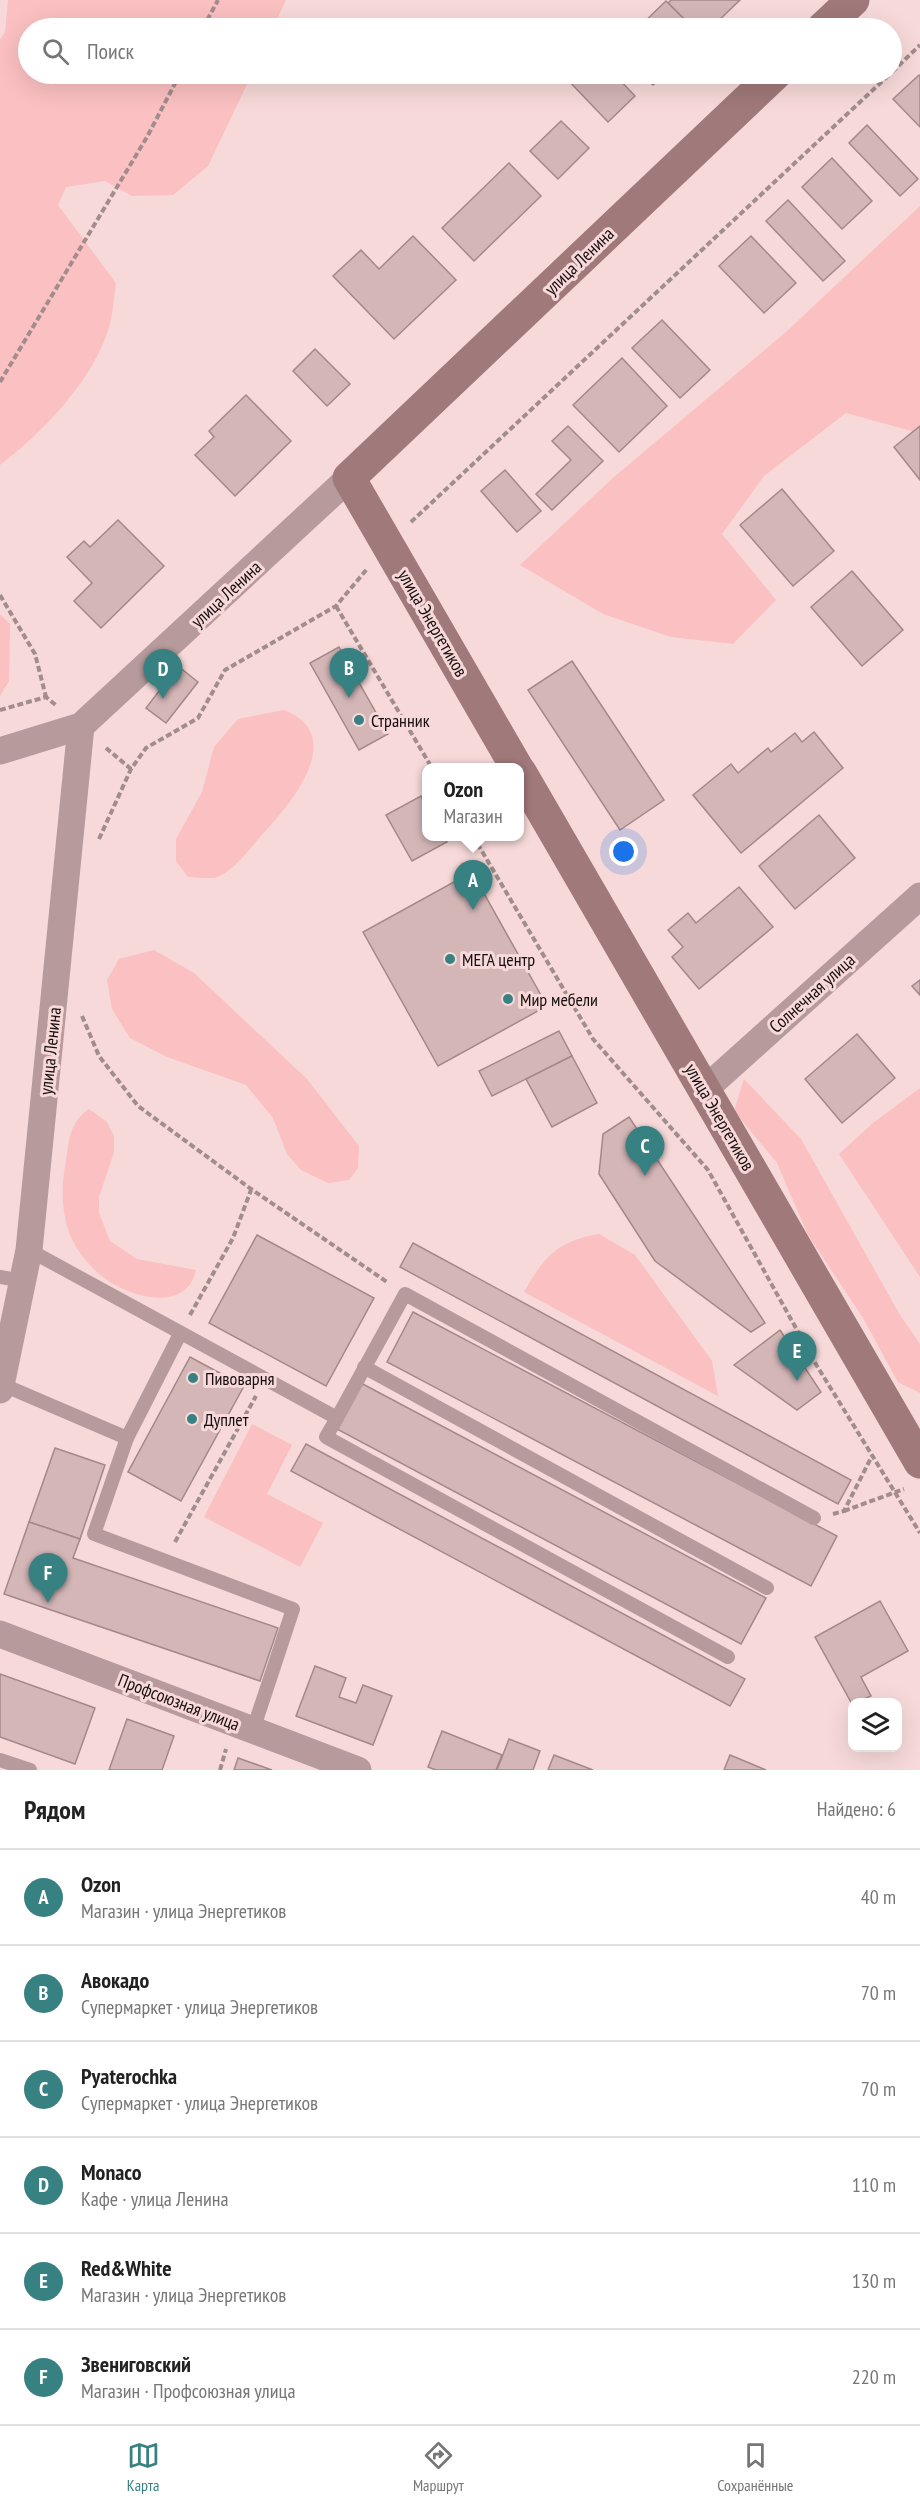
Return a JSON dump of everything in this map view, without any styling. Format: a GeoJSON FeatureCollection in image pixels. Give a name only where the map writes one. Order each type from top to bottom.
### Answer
{"type":"FeatureCollection","features":[{"type":"Feature","properties":{"kind":"street"},"geometry":{"type":"LineString","coordinates":[[834,18],[853,0]]}},
{"type":"Feature","properties":{"kind":"street","name":"улица Ленина"},"geometry":{"type":"LineString","coordinates":[[0,1387],[11,1279],[29,1250],[81,726],[349,478],[764,84]]}},
{"type":"Feature","properties":{"kind":"street","name":"улица Энергетиков"},"geometry":{"type":"LineString","coordinates":[[349,478],[514,763]]}},
{"type":"Feature","properties":{"kind":"street"},"geometry":{"type":"LineString","coordinates":[[0,751],[81,726]]}},
{"type":"Feature","properties":{"kind":"street","name":"улица Энергетиков"},"geometry":{"type":"LineString","coordinates":[[524,781],[918,1454]]}},
{"type":"Feature","properties":{"kind":"street","name":"Солнечная улица"},"geometry":{"type":"LineString","coordinates":[[704,1090],[920,896]]}},
{"type":"Feature","properties":{"kind":"street","name":"Профсоюзная улица"},"geometry":{"type":"LineString","coordinates":[[0,1634],[358,1770]]}},
{"type":"Feature","properties":{"kind":"lane"},"geometry":{"type":"LineString","coordinates":[[29,1250],[337,1418]]}},
{"type":"Feature","properties":{"kind":"lane"},"geometry":{"type":"LineString","coordinates":[[728,1657],[326,1437],[405,1294],[814,1518]]}},
{"type":"Feature","properties":{"kind":"lane"},"geometry":{"type":"LineString","coordinates":[[180,1334],[127,1438],[94,1534],[293,1609],[253,1730]]}},
{"type":"Feature","properties":{"kind":"lane"},"geometry":{"type":"LineString","coordinates":[[364,1367],[767,1588]]}},
{"type":"Feature","properties":{"kind":"lane"},"geometry":{"type":"LineString","coordinates":[[0,1387],[127,1438]]}},
{"type":"Feature","properties":{"kind":"lane"},"geometry":{"type":"LineString","coordinates":[[0,1760],[30,1770]]}},
{"type":"Feature","properties":{"kind":"path"},"geometry":{"type":"LineString","coordinates":[[208,18],[218,0]]}},
{"type":"Feature","properties":{"kind":"path"},"geometry":{"type":"LineString","coordinates":[[902,62],[920,45]]}},
{"type":"Feature","properties":{"kind":"path"},"geometry":{"type":"LineString","coordinates":[[0,382],[147,137],[175,84]]}},
{"type":"Feature","properties":{"kind":"path"},"geometry":{"type":"LineString","coordinates":[[95,849],[130,769],[146,748],[198,718],[225,670],[336,606],[388,544],[878,84]]}},
{"type":"Feature","properties":{"kind":"path"},"geometry":{"type":"LineString","coordinates":[[0,595],[35,654],[46,697]]}},
{"type":"Feature","properties":{"kind":"path"},"geometry":{"type":"LineString","coordinates":[[336,606],[429,763]]}},
{"type":"Feature","properties":{"kind":"path"},"geometry":{"type":"LineString","coordinates":[[475,841],[593,1039],[708,1170],[817,1366],[920,1533]]}},
{"type":"Feature","properties":{"kind":"path"},"geometry":{"type":"LineString","coordinates":[[57,984],[72,993],[99,1056],[138,1106],[251,1190],[405,1294]]}},
{"type":"Feature","properties":{"kind":"path"},"geometry":{"type":"LineString","coordinates":[[180,1334],[233,1238],[251,1190]]}},
{"type":"Feature","properties":{"kind":"path"},"geometry":{"type":"LineString","coordinates":[[165,1560],[265,1380]]}},
{"type":"Feature","properties":{"kind":"path"},"geometry":{"type":"LineString","coordinates":[[844,1512],[873,1456]]}},
{"type":"Feature","properties":{"kind":"path"},"geometry":{"type":"LineString","coordinates":[[814,1518],[844,1512],[896,1494]]}},
{"type":"Feature","properties":{"kind":"shaded area"},"geometry":{"type":"Polygon","coordinates":[[[8,0],[286,0],[278,18],[18,18],[18,84],[247,84],[208,166],[173,195],[132,196],[105,181],[66,187],[58,205],[116,283],[110,324],[93,365],[66,403],[33,437],[0,465],[0,40],[5,32],[8,0]]]}},
{"type":"Feature","properties":{"kind":"shaded area"},"geometry":{"type":"Polygon","coordinates":[[[920,206],[920,428],[915,432],[846,413],[764,476],[722,534],[776,600],[733,644],[671,637],[603,614],[520,565],[614,477],[786,332],[920,206]]]}},
{"type":"Feature","properties":{"kind":"shaded area"},"geometry":{"type":"Polygon","coordinates":[[[0,614],[10,624],[9,681],[0,696],[0,614]]]}},
{"type":"Feature","properties":{"kind":"shaded area"},"geometry":{"type":"Polygon","coordinates":[[[284,710],[303,722],[312,736],[313,753],[308,772],[298,790],[272,824],[226,873],[209,878],[188,877],[176,861],[176,839],[202,792],[214,747],[238,719],[284,710]]]}},
{"type":"Feature","properties":{"kind":"shaded area"},"geometry":{"type":"Polygon","coordinates":[[[154,950],[194,973],[307,1079],[359,1146],[358,1168],[349,1180],[328,1183],[301,1170],[287,1154],[273,1118],[246,1085],[167,1057],[130,1038],[112,1009],[107,980],[119,959],[154,950]]]}},
{"type":"Feature","properties":{"kind":"shaded area"},"geometry":{"type":"Polygon","coordinates":[[[744,1079],[801,1139],[900,1315],[920,1344],[920,1393],[898,1382],[863,1318],[808,1235],[777,1163],[734,1111],[744,1079]]]}},
{"type":"Feature","properties":{"kind":"shaded area"},"geometry":{"type":"Polygon","coordinates":[[[920,1088],[920,1277],[839,1154],[873,1123],[920,1088]]]}},
{"type":"Feature","properties":{"kind":"shaded area"},"geometry":{"type":"Polygon","coordinates":[[[89,1109],[107,1122],[114,1136],[114,1152],[99,1197],[99,1213],[110,1241],[137,1259],[196,1270],[191,1283],[183,1292],[160,1298],[121,1288],[98,1273],[74,1243],[65,1219],[63,1180],[68,1145],[74,1125],[89,1109]]]}},
{"type":"Feature","properties":{"kind":"shaded area"},"geometry":{"type":"Polygon","coordinates":[[[599,1234],[635,1255],[712,1361],[718,1396],[524,1292],[545,1260],[562,1246],[599,1234]]]}},
{"type":"Feature","properties":{"kind":"shaded area"},"geometry":{"type":"Polygon","coordinates":[[[252,1424],[292,1445],[267,1494],[323,1523],[300,1567],[204,1517],[252,1424]]]}},
{"type":"Feature","properties":{"kind":"building"},"geometry":{"type":"Polygon","coordinates":[[[671,0],[740,0],[721,18],[683,18],[668,3],[671,0]]]}},
{"type":"Feature","properties":{"kind":"building"},"geometry":{"type":"Polygon","coordinates":[[[666,1],[683,18],[648,18],[666,1]]]}},
{"type":"Feature","properties":{"kind":"building"},"geometry":{"type":"Polygon","coordinates":[[[920,76],[920,127],[893,99],[920,76]]]}},
{"type":"Feature","properties":{"kind":"building"},"geometry":{"type":"Polygon","coordinates":[[[572,84],[624,84],[635,96],[608,122],[572,84]]]}},
{"type":"Feature","properties":{"kind":"building"},"geometry":{"type":"Polygon","coordinates":[[[561,121],[589,148],[558,179],[530,151],[561,121]]]}},
{"type":"Feature","properties":{"kind":"building"},"geometry":{"type":"Polygon","coordinates":[[[867,125],[918,179],[900,196],[849,143],[867,125]]]}},
{"type":"Feature","properties":{"kind":"building"},"geometry":{"type":"Polygon","coordinates":[[[832,158],[872,201],[842,229],[802,187],[832,158]]]}},
{"type":"Feature","properties":{"kind":"building"},"geometry":{"type":"Polygon","coordinates":[[[509,163],[541,196],[474,261],[442,228],[509,163]]]}},
{"type":"Feature","properties":{"kind":"building"},"geometry":{"type":"Polygon","coordinates":[[[788,200],[845,261],[823,281],[766,221],[788,200]]]}},
{"type":"Feature","properties":{"kind":"building"},"geometry":{"type":"Polygon","coordinates":[[[413,236],[456,280],[394,339],[333,276],[361,250],[379,269],[413,236]]]}},
{"type":"Feature","properties":{"kind":"building"},"geometry":{"type":"Polygon","coordinates":[[[751,236],[796,283],[764,313],[719,266],[751,236]]]}},
{"type":"Feature","properties":{"kind":"building"},"geometry":{"type":"Polygon","coordinates":[[[662,320],[710,370],[680,398],[632,348],[662,320]]]}},
{"type":"Feature","properties":{"kind":"building"},"geometry":{"type":"Polygon","coordinates":[[[315,349],[350,384],[327,406],[293,371],[315,349]]]}},
{"type":"Feature","properties":{"kind":"building"},"geometry":{"type":"Polygon","coordinates":[[[622,358],[667,406],[619,452],[573,405],[622,358]]]}},
{"type":"Feature","properties":{"kind":"building"},"geometry":{"type":"Polygon","coordinates":[[[246,395],[291,441],[235,496],[195,455],[214,437],[209,431],[246,395]]]}},
{"type":"Feature","properties":{"kind":"building"},"geometry":{"type":"Polygon","coordinates":[[[568,426],[603,461],[552,510],[536,494],[571,460],[552,441],[568,426]]]}},
{"type":"Feature","properties":{"kind":"building"},"geometry":{"type":"Polygon","coordinates":[[[920,426],[920,480],[894,447],[920,426]]]}},
{"type":"Feature","properties":{"kind":"building"},"geometry":{"type":"Polygon","coordinates":[[[505,470],[541,511],[517,532],[481,491],[505,470]]]}},
{"type":"Feature","properties":{"kind":"building"},"geometry":{"type":"Polygon","coordinates":[[[782,489],[834,551],[793,586],[740,525],[782,489]]]}},
{"type":"Feature","properties":{"kind":"building"},"geometry":{"type":"Polygon","coordinates":[[[118,520],[164,566],[101,628],[74,601],[92,583],[67,557],[84,541],[90,547],[118,520]]]}},
{"type":"Feature","properties":{"kind":"building"},"geometry":{"type":"Polygon","coordinates":[[[852,571],[903,630],[862,666],[811,607],[852,571]]]}},
{"type":"Feature","properties":{"kind":"building"},"geometry":{"type":"Polygon","coordinates":[[[339,647],[388,734],[359,750],[310,663],[339,647]]]}},
{"type":"Feature","properties":{"kind":"building"},"geometry":{"type":"Polygon","coordinates":[[[572,661],[664,800],[620,830],[528,690],[572,661]]]}},
{"type":"Feature","properties":{"kind":"building"},"geometry":{"type":"Polygon","coordinates":[[[178,666],[198,682],[166,723],[146,708],[178,666]]]}},
{"type":"Feature","properties":{"kind":"building"},"geometry":{"type":"Polygon","coordinates":[[[814,732],[843,768],[741,853],[693,795],[731,764],[738,773],[768,748],[771,752],[795,733],[802,742],[814,732]]]}},
{"type":"Feature","properties":{"kind":"building"},"geometry":{"type":"Polygon","coordinates":[[[421,796],[422,841],[447,842],[412,861],[386,815],[421,796]]]}},
{"type":"Feature","properties":{"kind":"building"},"geometry":{"type":"Polygon","coordinates":[[[819,815],[855,858],[795,909],[759,866],[819,815]]]}},
{"type":"Feature","properties":{"kind":"building","name":"МЕГА центр"},"geometry":{"type":"Polygon","coordinates":[[[472,872],[547,1006],[438,1066],[363,932],[472,872]]]}},
{"type":"Feature","properties":{"kind":"building"},"geometry":{"type":"Polygon","coordinates":[[[739,887],[773,927],[699,989],[672,957],[683,947],[668,930],[688,913],[696,923],[739,887]]]}},
{"type":"Feature","properties":{"kind":"building"},"geometry":{"type":"Polygon","coordinates":[[[920,980],[920,995],[912,986],[920,980]]]}},
{"type":"Feature","properties":{"kind":"building"},"geometry":{"type":"Polygon","coordinates":[[[559,1031],[572,1056],[492,1096],[479,1071],[559,1031]]]}},
{"type":"Feature","properties":{"kind":"building"},"geometry":{"type":"Polygon","coordinates":[[[857,1034],[895,1078],[842,1123],[805,1079],[857,1034]]]}},
{"type":"Feature","properties":{"kind":"building"},"geometry":{"type":"Polygon","coordinates":[[[572,1056],[597,1103],[552,1127],[526,1079],[572,1056]]]}},
{"type":"Feature","properties":{"kind":"building"},"geometry":{"type":"Polygon","coordinates":[[[629,1117],[765,1323],[751,1332],[655,1261],[599,1174],[603,1134],[629,1117]]]}},
{"type":"Feature","properties":{"kind":"building"},"geometry":{"type":"Polygon","coordinates":[[[257,1235],[374,1298],[326,1386],[209,1323],[257,1235]]]}},
{"type":"Feature","properties":{"kind":"building"},"geometry":{"type":"Polygon","coordinates":[[[413,1243],[851,1480],[838,1504],[400,1267],[413,1243]]]}},
{"type":"Feature","properties":{"kind":"building"},"geometry":{"type":"Polygon","coordinates":[[[413,1312],[837,1536],[811,1586],[387,1362],[413,1312]]]}},
{"type":"Feature","properties":{"kind":"building"},"geometry":{"type":"Polygon","coordinates":[[[780,1330],[821,1392],[797,1410],[734,1365],[780,1330]]]}},
{"type":"Feature","properties":{"kind":"building","name":"Дуплет"},"geometry":{"type":"Polygon","coordinates":[[[190,1357],[244,1386],[181,1501],[128,1472],[190,1357]]]}},
{"type":"Feature","properties":{"kind":"building"},"geometry":{"type":"Polygon","coordinates":[[[359,1382],[766,1598],[741,1644],[335,1428],[359,1382]]]}},
{"type":"Feature","properties":{"kind":"building"},"geometry":{"type":"Polygon","coordinates":[[[306,1444],[745,1679],[730,1706],[291,1471],[306,1444]]]}},
{"type":"Feature","properties":{"kind":"building"},"geometry":{"type":"Polygon","coordinates":[[[55,1448],[105,1465],[80,1539],[29,1522],[55,1448]]]}},
{"type":"Feature","properties":{"kind":"building"},"geometry":{"type":"Polygon","coordinates":[[[29,1522],[80,1539],[73,1558],[278,1628],[260,1681],[4,1594],[29,1522]]]}},
{"type":"Feature","properties":{"kind":"building"},"geometry":{"type":"Polygon","coordinates":[[[880,1601],[908,1651],[861,1677],[871,1696],[849,1698],[815,1637],[880,1601]]]}},
{"type":"Feature","properties":{"kind":"building"},"geometry":{"type":"Polygon","coordinates":[[[315,1666],[346,1678],[339,1697],[356,1703],[363,1685],[392,1696],[373,1745],[296,1716],[315,1666]]]}},
{"type":"Feature","properties":{"kind":"building"},"geometry":{"type":"Polygon","coordinates":[[[0,1674],[95,1708],[75,1764],[0,1737],[0,1674]]]}},
{"type":"Feature","properties":{"kind":"building"},"geometry":{"type":"Polygon","coordinates":[[[127,1719],[174,1736],[162,1770],[109,1770],[127,1719]]]}},
{"type":"Feature","properties":{"kind":"building"},"geometry":{"type":"Polygon","coordinates":[[[442,1731],[502,1755],[496,1770],[436,1770],[428,1767],[442,1731]]]}},
{"type":"Feature","properties":{"kind":"building"},"geometry":{"type":"Polygon","coordinates":[[[509,1739],[540,1751],[533,1770],[497,1770],[509,1739]]]}},
{"type":"Feature","properties":{"kind":"building"},"geometry":{"type":"Polygon","coordinates":[[[554,1755],[593,1770],[548,1770],[554,1755]]]}},
{"type":"Feature","properties":{"kind":"building"},"geometry":{"type":"Polygon","coordinates":[[[730,1755],[766,1770],[724,1770],[730,1755]]]}},
{"type":"Feature","properties":{"kind":"building"},"geometry":{"type":"Polygon","coordinates":[[[238,1758],[272,1770],[234,1770],[238,1758]]]}},
{"type":"Feature","properties":{"kind":"place","name":"Авокадо"},"geometry":{"type":"Point","coordinates":[349,698]}},
{"type":"Feature","properties":{"kind":"place","name":"Monaco"},"geometry":{"type":"Point","coordinates":[163,699]}},
{"type":"Feature","properties":{"kind":"place","name":"Странник"},"geometry":{"type":"Point","coordinates":[359,720]}},
{"type":"Feature","properties":{"kind":"place","name":"Ozon"},"geometry":{"type":"Point","coordinates":[473,910]}},
{"type":"Feature","properties":{"kind":"place","name":"МЕГА центр"},"geometry":{"type":"Point","coordinates":[450,959]}},
{"type":"Feature","properties":{"kind":"place","name":"Мир мебели"},"geometry":{"type":"Point","coordinates":[508,999]}},
{"type":"Feature","properties":{"kind":"place","name":"Pyaterochka"},"geometry":{"type":"Point","coordinates":[645,1176]}},
{"type":"Feature","properties":{"kind":"place","name":"Пивоварня"},"geometry":{"type":"Point","coordinates":[193,1378]}},
{"type":"Feature","properties":{"kind":"place","name":"Red&White"},"geometry":{"type":"Point","coordinates":[797,1381]}},
{"type":"Feature","properties":{"kind":"place","name":"Дуплет"},"geometry":{"type":"Point","coordinates":[192,1419]}},
{"type":"Feature","properties":{"kind":"place","name":"Звениговский"},"geometry":{"type":"Point","coordinates":[48,1603]}}]}
